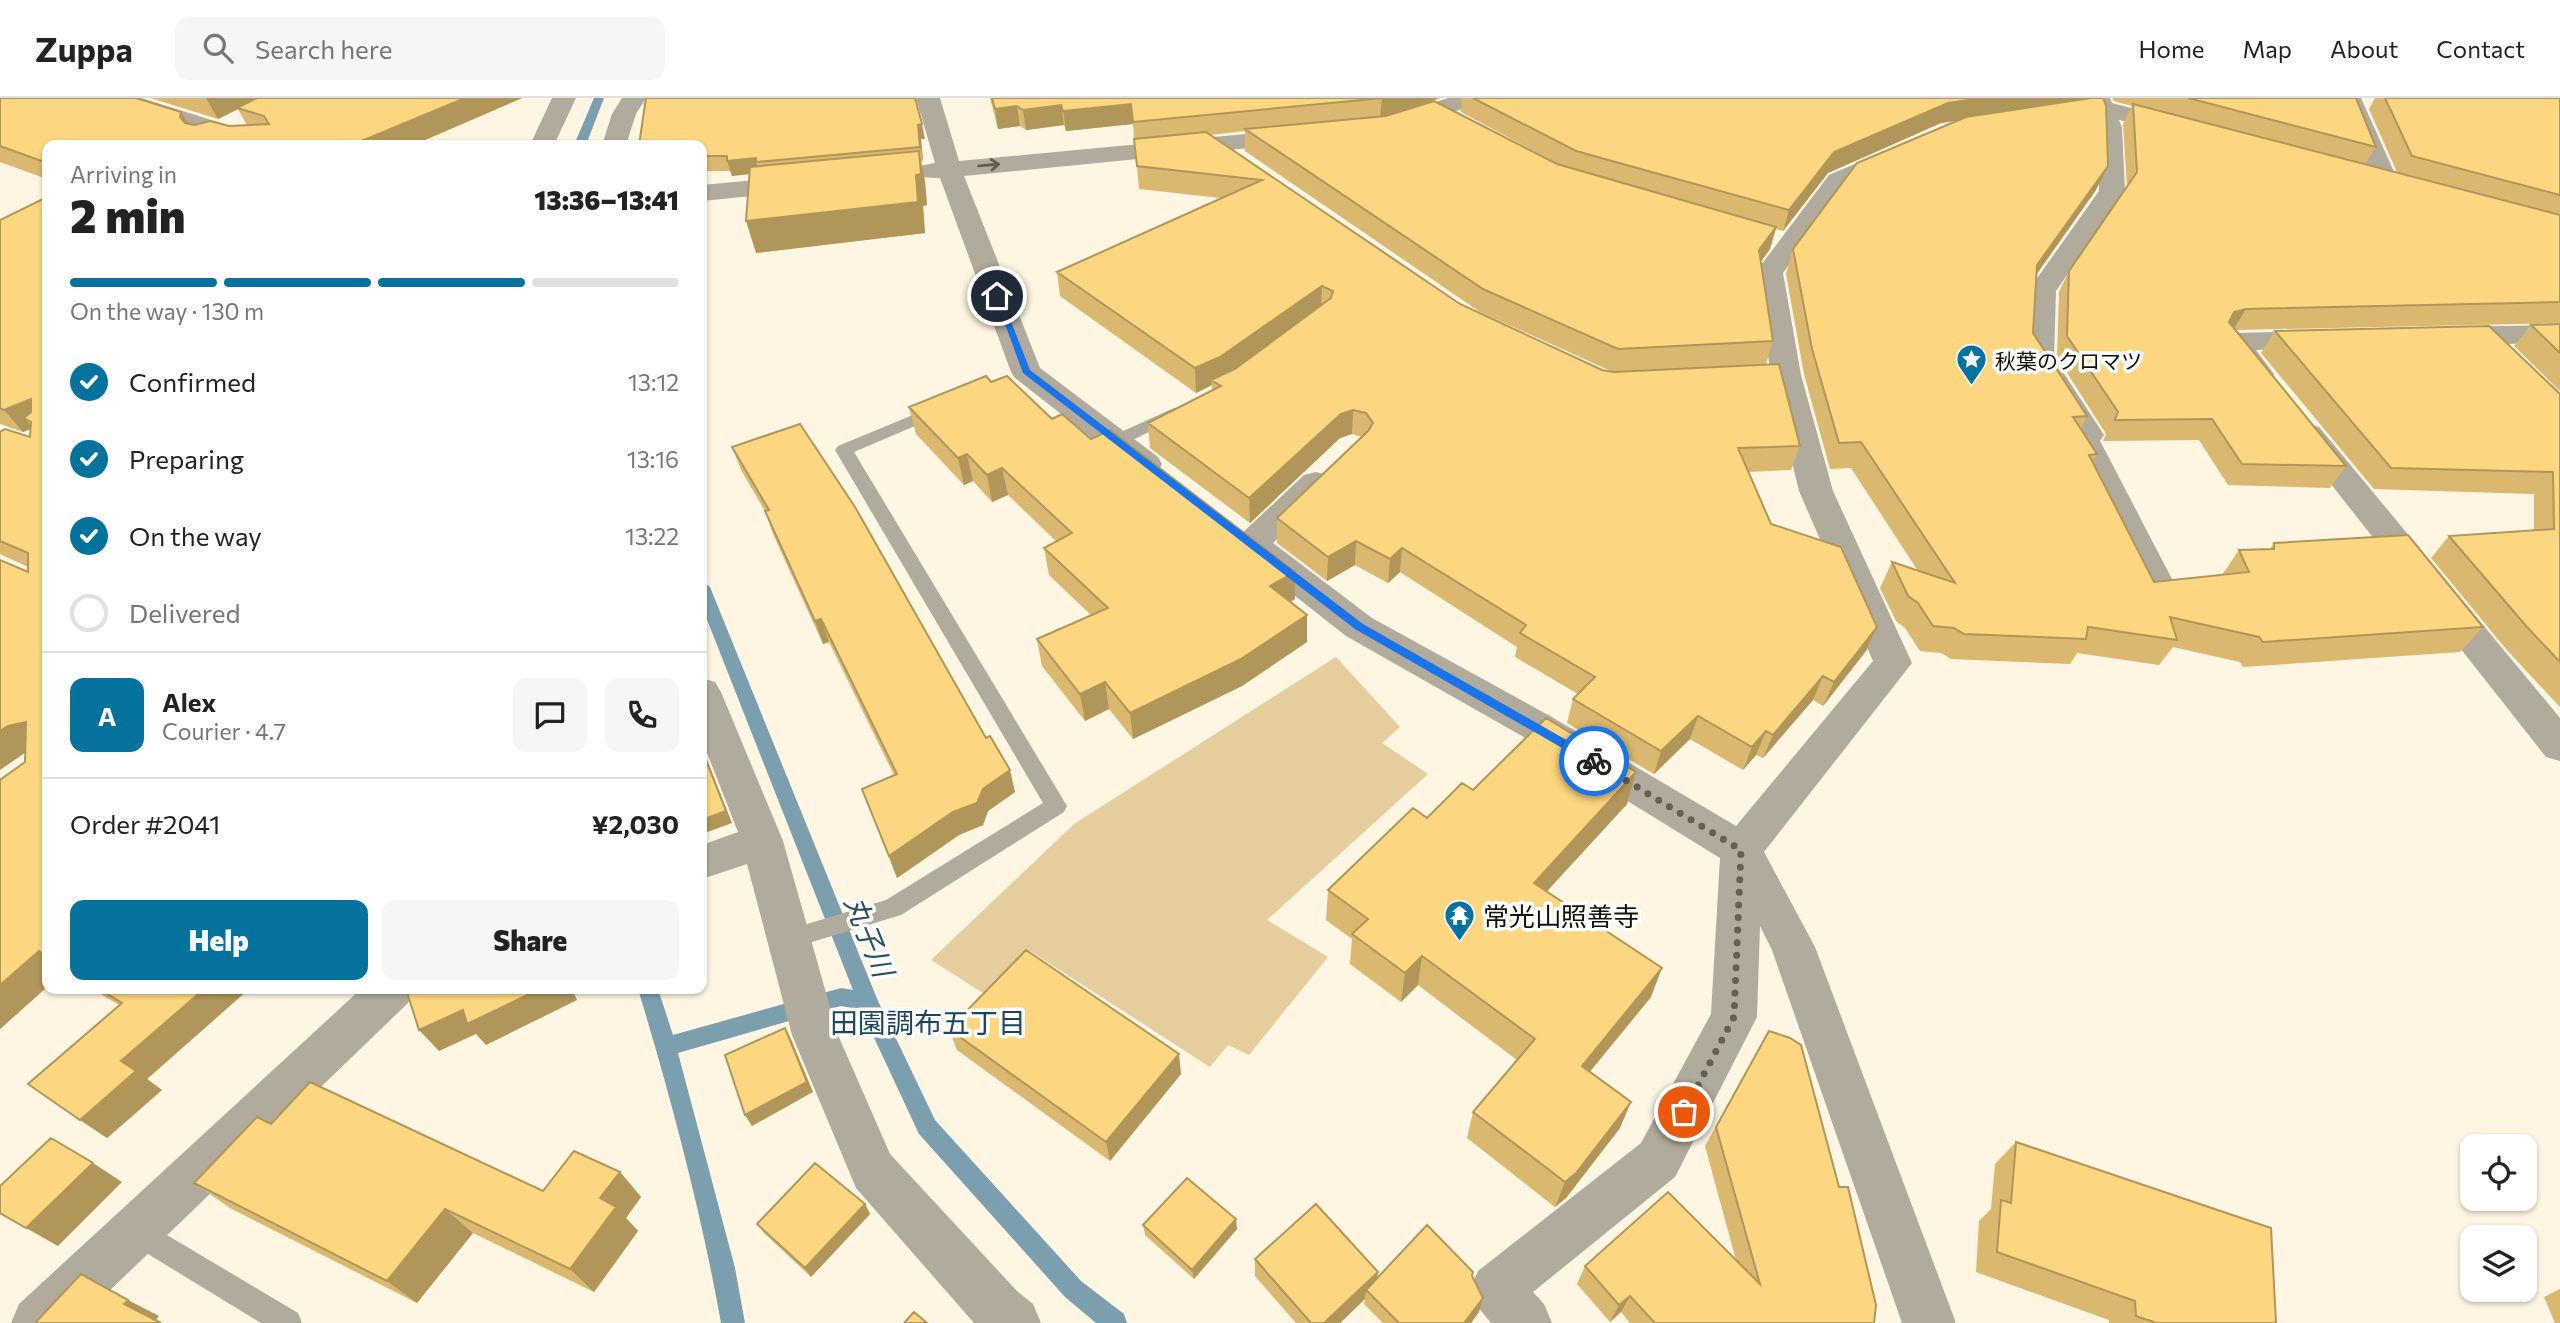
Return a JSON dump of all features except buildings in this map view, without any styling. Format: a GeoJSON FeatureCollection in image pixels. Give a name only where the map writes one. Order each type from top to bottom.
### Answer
{"type":"FeatureCollection","features":[{"type":"Feature","properties":{"kind":"street"},"geometry":{"type":"LineString","coordinates":[[116,98],[251,140]]}},
{"type":"Feature","properties":{"kind":"street"},"geometry":{"type":"LineString","coordinates":[[544,140],[564,98]]}},
{"type":"Feature","properties":{"kind":"street"},"geometry":{"type":"LineString","coordinates":[[616,140],[624,114],[634,98]]}},
{"type":"Feature","properties":{"kind":"street"},"geometry":{"type":"LineString","coordinates":[[928,98],[1014,377],[1116,440],[1168,480]]}},
{"type":"Feature","properties":{"kind":"street"},"geometry":{"type":"LineString","coordinates":[[1371,129],[1384,128],[1472,98]]}},
{"type":"Feature","properties":{"kind":"street"},"geometry":{"type":"LineString","coordinates":[[2345,172],[2399,186],[2358,99]]}},
{"type":"Feature","properties":{"kind":"street"},"geometry":{"type":"LineString","coordinates":[[2088,435],[2039,358],[2042,291],[2112,191],[2110,128],[2100,103]]}},
{"type":"Feature","properties":{"kind":"street"},"geometry":{"type":"LineString","coordinates":[[2026,120],[2100,103],[2211,136]]}},
{"type":"Feature","properties":{"kind":"street"},"geometry":{"type":"LineString","coordinates":[[1434,111],[1469,129]]}},
{"type":"Feature","properties":{"kind":"street"},"geometry":{"type":"LineString","coordinates":[[199,140],[254,114]]}},
{"type":"Feature","properties":{"kind":"street"},"geometry":{"type":"LineString","coordinates":[[894,174],[1318,134]]}},
{"type":"Feature","properties":{"kind":"street"},"geometry":{"type":"LineString","coordinates":[[1525,1323],[1496,1289],[1658,1160],[1734,1017],[1741,850],[1893,663],[1815,491],[1772,376],[1769,273],[1777,240],[1838,180],[1925,142]]}},
{"type":"Feature","properties":{"kind":"street"},"geometry":{"type":"LineString","coordinates":[[1213,144],[1247,167]]}},
{"type":"Feature","properties":{"kind":"street"},"geometry":{"type":"LineString","coordinates":[[707,193],[825,181]]}},
{"type":"Feature","properties":{"kind":"street"},"geometry":{"type":"LineString","coordinates":[[2413,337],[2560,334]]}},
{"type":"Feature","properties":{"kind":"street"},"geometry":{"type":"LineString","coordinates":[[2483,336],[2512,364]]}},
{"type":"Feature","properties":{"kind":"street"},"geometry":{"type":"LineString","coordinates":[[2344,339],[2234,342],[2559,743]]}},
{"type":"Feature","properties":{"kind":"street"},"geometry":{"type":"LineString","coordinates":[[1251,544],[1335,465]]}},
{"type":"Feature","properties":{"kind":"street"},"geometry":{"type":"LineString","coordinates":[[1220,520],[1359,626],[1536,726],[1741,850],[1793,947],[1929,1323]]}},
{"type":"Feature","properties":{"kind":"street"},"geometry":{"type":"LineString","coordinates":[[707,704],[762,841],[815,1035],[873,1171],[998,1310],[1014,1323]]}},
{"type":"Feature","properties":{"kind":"street"},"geometry":{"type":"LineString","coordinates":[[707,860],[762,841]]}},
{"type":"Feature","properties":{"kind":"street"},"geometry":{"type":"LineString","coordinates":[[38,1323],[387,994]]}},
{"type":"Feature","properties":{"kind":"lane"},"geometry":{"type":"LineString","coordinates":[[794,960],[893,908],[1056,807],[844,450],[953,403]]}},
{"type":"Feature","properties":{"kind":"lane"},"geometry":{"type":"LineString","coordinates":[[1116,440],[1191,405]]}},
{"type":"Feature","properties":{"kind":"lane"},"geometry":{"type":"LineString","coordinates":[[2088,435],[2163,581]]}},
{"type":"Feature","properties":{"kind":"lane"},"geometry":{"type":"LineString","coordinates":[[135,1230],[288,1323]]}},
{"type":"Feature","properties":{"kind":"shaded area"},"geometry":{"type":"Polygon","coordinates":[[[1336,657],[1400,727],[1382,743],[1428,774],[1267,920],[1328,957],[1249,1055],[1228,1045],[1210,1067],[1030,951],[983,993],[931,960],[1074,824],[1336,657]]]}},
{"type":"Feature","properties":{"kind":"waterway","name":"丸子川"},"geometry":{"type":"LineString","coordinates":[[582,140],[599,98]]}},
{"type":"Feature","properties":{"kind":"waterway","name":"丸子川"},"geometry":{"type":"LineString","coordinates":[[707,600],[868,1002]]}},
{"type":"Feature","properties":{"kind":"waterway"},"geometry":{"type":"LineString","coordinates":[[650,994],[666,1047]]}},
{"type":"Feature","properties":{"kind":"waterway"},"geometry":{"type":"LineString","coordinates":[[666,1047],[841,997],[868,1002]]}},
{"type":"Feature","properties":{"kind":"waterway","name":"丸子川"},"geometry":{"type":"LineString","coordinates":[[868,1002],[927,1127],[1073,1289],[1115,1323]]}},
{"type":"Feature","properties":{"kind":"waterway"},"geometry":{"type":"LineString","coordinates":[[666,1047],[723,1268],[733,1323]]}},
{"type":"Feature","properties":{"kind":"way so far"},"geometry":{"type":"LineString","coordinates":[[1594,761],[1741,850],[1734,1017],[1684,1112]]}},
{"type":"Feature","properties":{"kind":"place","name":"秋葉のクロマツ"},"geometry":{"type":"Point","coordinates":[1972,387]}},
{"type":"Feature","properties":{"kind":"place","name":"常光山照善寺"},"geometry":{"type":"Point","coordinates":[1460,942]}},
{"type":"Feature","properties":{"kind":"district","name":"田園調布五丁目"},"geometry":{"type":"Point","coordinates":[928,1022]}},
{"type":"Feature","properties":{"kind":"route"},"geometry":{"type":"LineString","coordinates":[[997,296],[1026,372],[1359,626],[1594,761]]}}]}
